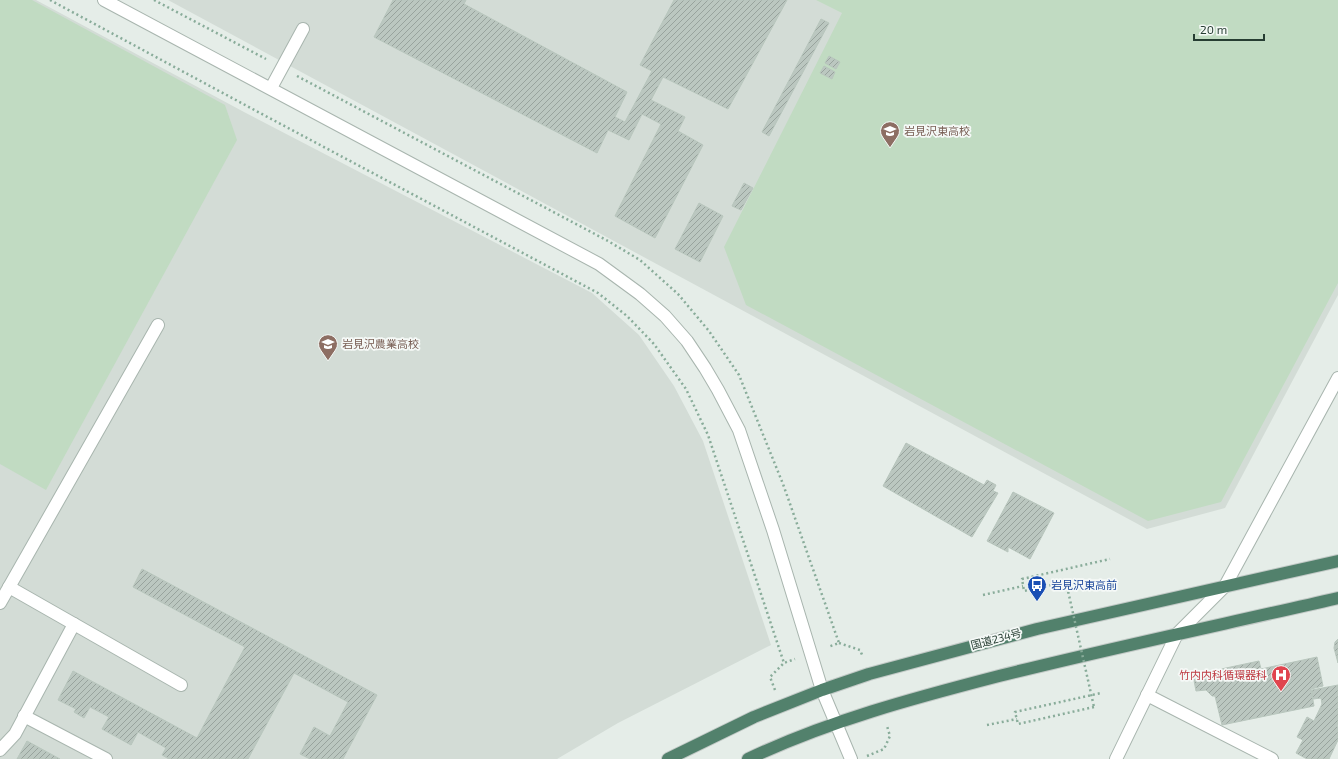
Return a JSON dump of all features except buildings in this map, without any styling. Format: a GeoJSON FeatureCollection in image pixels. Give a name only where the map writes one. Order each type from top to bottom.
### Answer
{"type":"FeatureCollection","features":[{"type":"Feature","properties":{"kind":"highway","name":"国道234号"},"geometry":{"type":"LineString","coordinates":[[668,759],[754,717],[822,690],[869,674],[1037,629],[1338,561]]}},
{"type":"Feature","properties":{"kind":"highway"},"geometry":{"type":"LineString","coordinates":[[748,759],[774,747],[881,708],[968,684],[1054,662],[1338,598]]}},
{"type":"Feature","properties":{"kind":"street"},"geometry":{"type":"LineString","coordinates":[[104,0],[600,264],[666,316],[687,341],[705,368],[739,430],[773,530],[822,690],[851,759]]}},
{"type":"Feature","properties":{"kind":"street"},"geometry":{"type":"LineString","coordinates":[[271,88],[303,29]]}},
{"type":"Feature","properties":{"kind":"street"},"geometry":{"type":"LineString","coordinates":[[0,603],[158,325]]}},
{"type":"Feature","properties":{"kind":"street"},"geometry":{"type":"LineString","coordinates":[[1116,759],[1177,634],[1225,586],[1338,378]]}},
{"type":"Feature","properties":{"kind":"street"},"geometry":{"type":"LineString","coordinates":[[10,587],[181,685]]}},
{"type":"Feature","properties":{"kind":"street"},"geometry":{"type":"LineString","coordinates":[[0,750],[14,734],[74,624]]}},
{"type":"Feature","properties":{"kind":"street"},"geometry":{"type":"LineString","coordinates":[[1148,695],[1272,759]]}},
{"type":"Feature","properties":{"kind":"street"},"geometry":{"type":"LineString","coordinates":[[24,716],[106,759]]}},
{"type":"Feature","properties":{"kind":"path"},"geometry":{"type":"LineString","coordinates":[[50,0],[260,114],[598,293],[627,316],[654,344],[686,389],[708,435],[784,663],[839,643],[783,484],[739,375],[709,331],[678,294],[640,260],[608,241],[154,0]]}},
{"type":"Feature","properties":{"kind":"path"},"geometry":{"type":"LineString","coordinates":[[1101,693],[1015,712],[1018,724],[1094,707],[1066,582],[1024,591],[1022,579],[1110,559]]}},
{"type":"Feature","properties":{"kind":"path"},"geometry":{"type":"LineString","coordinates":[[983,595],[1023,586]]}},
{"type":"Feature","properties":{"kind":"path"},"geometry":{"type":"LineString","coordinates":[[987,725],[1017,719]]}},
{"type":"Feature","properties":{"kind":"shaded area","name":"岩見沢農業高校"},"geometry":{"type":"Polygon","coordinates":[[[0,0],[36,0],[244,112],[592,293],[639,335],[674,386],[703,441],[771,645],[618,723],[557,759],[0,759],[0,0]]]}},
{"type":"Feature","properties":{"kind":"shaded area","name":"岩見沢東高校"},"geometry":{"type":"Polygon","coordinates":[[[168,0],[1338,0],[1338,295],[1225,508],[1147,529],[168,0]]]}},
{"type":"Feature","properties":{"kind":"green space"},"geometry":{"type":"Polygon","coordinates":[[[0,0],[32,0],[225,105],[237,140],[46,490],[0,464],[0,0]]]}},
{"type":"Feature","properties":{"kind":"green space","name":"岩見沢東高校"},"geometry":{"type":"Polygon","coordinates":[[[816,0],[1338,0],[1338,283],[1221,502],[1148,521],[746,305],[724,247],[842,13],[816,0]]]}},
{"type":"Feature","properties":{"kind":"place","name":"岩見沢東高校"},"geometry":{"type":"Point","coordinates":[890,148]}},
{"type":"Feature","properties":{"kind":"place","name":"岩見沢農業高校"},"geometry":{"type":"Point","coordinates":[328,361]}},
{"type":"Feature","properties":{"kind":"place","name":"岩見沢東高前"},"geometry":{"type":"Point","coordinates":[1037,602]}},
{"type":"Feature","properties":{"kind":"place","name":"竹内内科循環器科"},"geometry":{"type":"Point","coordinates":[1281,692]}}]}
